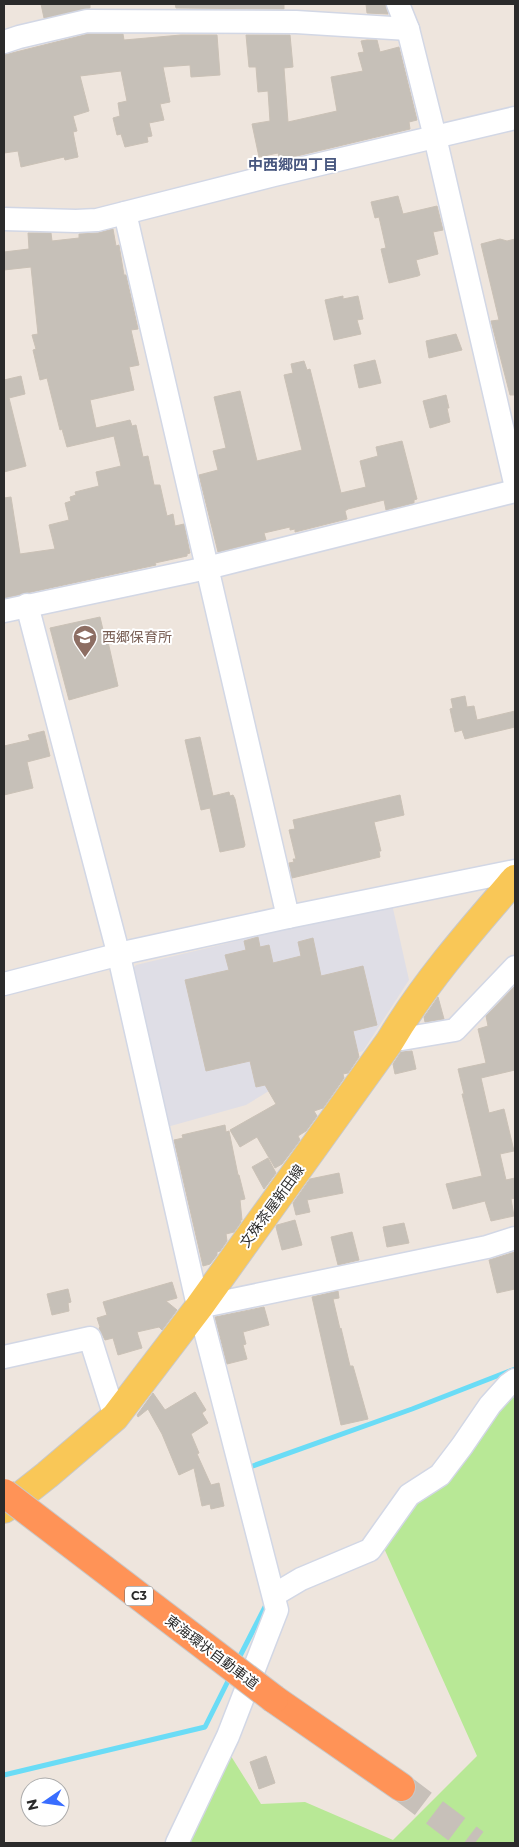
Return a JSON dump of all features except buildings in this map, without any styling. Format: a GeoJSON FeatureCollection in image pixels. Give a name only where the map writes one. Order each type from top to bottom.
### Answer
{"type":"FeatureCollection","features":[{"type":"Feature","properties":{"kind":"highway","name":"東海環状自動車道"},"geometry":{"type":"LineString","coordinates":[[4,1493],[274,1699],[401,1788]]}},
{"type":"Feature","properties":{"kind":"main road","name":"文殊茶屋新田線"},"geometry":{"type":"LineString","coordinates":[[4,1509],[47,1475],[114,1416],[199,1306],[390,1041],[404,1017],[450,956],[515,879]]}},
{"type":"Feature","properties":{"kind":"street"},"geometry":{"type":"LineString","coordinates":[[398,4],[408,29],[435,137],[515,483]]}},
{"type":"Feature","properties":{"kind":"street"},"geometry":{"type":"LineString","coordinates":[[4,42],[87,21],[296,22],[408,29]]}},
{"type":"Feature","properties":{"kind":"street"},"geometry":{"type":"LineString","coordinates":[[4,219],[97,220],[274,175],[515,118]]}},
{"type":"Feature","properties":{"kind":"street"},"geometry":{"type":"LineString","coordinates":[[125,213],[288,917]]}},
{"type":"Feature","properties":{"kind":"street"},"geometry":{"type":"LineString","coordinates":[[4,611],[207,568],[515,491]]}},
{"type":"Feature","properties":{"kind":"street"},"geometry":{"type":"LineString","coordinates":[[27,605],[119,956],[196,1297],[277,1610],[228,1736],[177,1843]]}},
{"type":"Feature","properties":{"kind":"street"},"geometry":{"type":"LineString","coordinates":[[4,984],[119,956],[132,951],[515,871]]}},
{"type":"Feature","properties":{"kind":"street"},"geometry":{"type":"LineString","coordinates":[[390,1041],[455,1030],[515,967]]}},
{"type":"Feature","properties":{"kind":"street"},"geometry":{"type":"LineString","coordinates":[[199,1306],[487,1247],[515,1238]]}},
{"type":"Feature","properties":{"kind":"street"},"geometry":{"type":"LineString","coordinates":[[4,1357],[90,1338],[114,1416]]}},
{"type":"Feature","properties":{"kind":"street"},"geometry":{"type":"LineString","coordinates":[[274,1595],[301,1580],[370,1550],[408,1494],[440,1475],[490,1405],[515,1380]]}},
{"type":"Feature","properties":{"kind":"shaded area"},"geometry":{"type":"Polygon","coordinates":[[[392,904],[409,980],[363,1051],[305,1069],[246,1105],[167,1127],[130,972],[136,965],[392,904]]]}},
{"type":"Feature","properties":{"kind":"green space"},"geometry":{"type":"Polygon","coordinates":[[[515,1397],[515,1843],[186,1843],[229,1753],[261,1804],[305,1802],[393,1840],[477,1756],[383,1546],[482,1422],[503,1400],[515,1397]]]}},
{"type":"Feature","properties":{"kind":"waterway"},"geometry":{"type":"LineString","coordinates":[[247,1468],[412,1409],[515,1369]]}},
{"type":"Feature","properties":{"kind":"waterway"},"geometry":{"type":"LineString","coordinates":[[238,1660],[267,1603]]}},
{"type":"Feature","properties":{"kind":"waterway"},"geometry":{"type":"LineString","coordinates":[[4,1775],[205,1727],[230,1677]]}},
{"type":"Feature","properties":{"kind":"tunnel"},"geometry":{"type":"LineString","coordinates":[[401,1787],[475,1843]]}},
{"type":"Feature","properties":{"kind":"place","name":"西郷保育所"},"geometry":{"type":"Point","coordinates":[85,658]}},
{"type":"Feature","properties":{"kind":"district","name":"中西郷四丁目"},"geometry":{"type":"Point","coordinates":[293,165]}}]}
